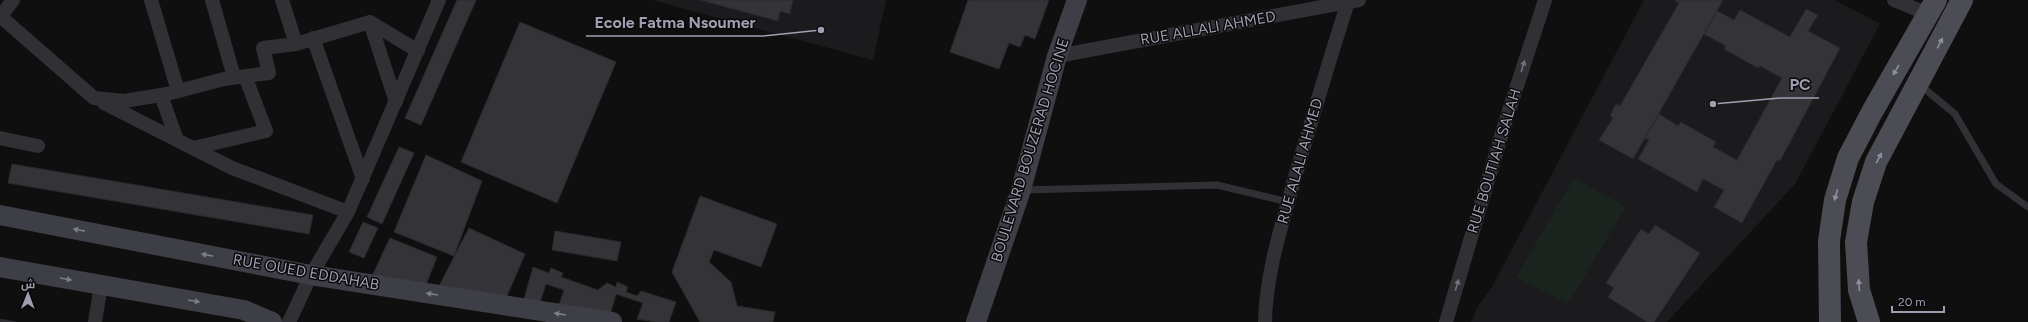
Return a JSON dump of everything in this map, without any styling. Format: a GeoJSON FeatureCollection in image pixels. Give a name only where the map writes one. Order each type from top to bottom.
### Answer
{"type":"FeatureCollection","features":[{"type":"Feature","properties":{"kind":"main road","name":"BOULEVARD BOUZERAD HOCINE"},"geometry":{"type":"LineString","coordinates":[[976,322],[1021,190],[1057,56],[1077,0]]}},
{"type":"Feature","properties":{"kind":"main road"},"geometry":{"type":"LineString","coordinates":[[1869,322],[1859,290],[1856,242],[1863,202],[1876,162],[1962,0]]}},
{"type":"Feature","properties":{"kind":"main road"},"geometry":{"type":"LineString","coordinates":[[1830,322],[1829,240],[1835,200],[1848,158],[1872,112],[1932,7]]}},
{"type":"Feature","properties":{"kind":"main road","name":"RUE OUED EDDAHAB"},"geometry":{"type":"LineString","coordinates":[[0,215],[310,275],[612,322]]}},
{"type":"Feature","properties":{"kind":"main road"},"geometry":{"type":"LineString","coordinates":[[0,267],[244,310],[272,322]]}},
{"type":"Feature","properties":{"kind":"street"},"geometry":{"type":"LineString","coordinates":[[13,0],[0,16],[94,98],[232,168],[348,212]]}},
{"type":"Feature","properties":{"kind":"street"},"geometry":{"type":"LineString","coordinates":[[151,0],[178,91]]}},
{"type":"Feature","properties":{"kind":"street"},"geometry":{"type":"LineString","coordinates":[[192,148],[266,131],[239,77],[212,0]]}},
{"type":"Feature","properties":{"kind":"street"},"geometry":{"type":"LineString","coordinates":[[282,0],[296,44]]}},
{"type":"Feature","properties":{"kind":"street"},"geometry":{"type":"LineString","coordinates":[[289,322],[310,275],[348,212],[439,0]]}},
{"type":"Feature","properties":{"kind":"street","name":"RUE BOUTIAH SALAH"},"geometry":{"type":"LineString","coordinates":[[1446,322],[1505,124],[1545,0]]}},
{"type":"Feature","properties":{"kind":"street"},"geometry":{"type":"LineString","coordinates":[[1894,0],[1932,7]]}},
{"type":"Feature","properties":{"kind":"street","name":"RUE ALLALI AHMED"},"geometry":{"type":"LineString","coordinates":[[1057,56],[1354,1]]}},
{"type":"Feature","properties":{"kind":"street","name":"RUE ALALI AHMED"},"geometry":{"type":"LineString","coordinates":[[1265,322],[1265,305],[1271,260],[1288,202],[1354,1]]}},
{"type":"Feature","properties":{"kind":"street"},"geometry":{"type":"LineString","coordinates":[[94,98],[124,101],[161,95],[239,77],[269,73],[263,48],[296,44],[370,22],[418,51]]}},
{"type":"Feature","properties":{"kind":"street"},"geometry":{"type":"LineString","coordinates":[[370,22],[396,102]]}},
{"type":"Feature","properties":{"kind":"street"},"geometry":{"type":"LineString","coordinates":[[313,38],[362,179]]}},
{"type":"Feature","properties":{"kind":"street"},"geometry":{"type":"LineString","coordinates":[[161,95],[177,140]]}},
{"type":"Feature","properties":{"kind":"street"},"geometry":{"type":"LineString","coordinates":[[0,138],[38,146]]}},
{"type":"Feature","properties":{"kind":"street"},"geometry":{"type":"LineString","coordinates":[[95,322],[101,285]]}},
{"type":"Feature","properties":{"kind":"lane"},"geometry":{"type":"LineString","coordinates":[[1918,84],[1955,114],[1996,184],[2028,207]]}},
{"type":"Feature","properties":{"kind":"lane"},"geometry":{"type":"LineString","coordinates":[[1021,190],[1217,185],[1288,202]]}},
{"type":"Feature","properties":{"kind":"shaded area"},"geometry":{"type":"Polygon","coordinates":[[[652,0],[886,0],[873,60],[652,0]]]}},
{"type":"Feature","properties":{"kind":"shaded area"},"geometry":{"type":"Polygon","coordinates":[[[1644,0],[1835,0],[1880,24],[1795,184],[1667,322],[1471,322],[1478,306],[1492,287],[1644,0]]]}},
{"type":"Feature","properties":{"kind":"shaded area"},"geometry":{"type":"Polygon","coordinates":[[[1574,178],[1626,207],[1568,304],[1516,277],[1574,178]]]}},
{"type":"Feature","properties":{"kind":"building"},"geometry":{"type":"Polygon","coordinates":[[[457,0],[476,0],[421,125],[405,118],[457,0]]]}},
{"type":"Feature","properties":{"kind":"building"},"geometry":{"type":"Polygon","coordinates":[[[700,0],[793,0],[790,14],[780,11],[778,21],[700,0]]]}},
{"type":"Feature","properties":{"kind":"building"},"geometry":{"type":"Polygon","coordinates":[[[968,0],[1049,0],[1035,39],[1025,35],[1020,47],[1009,43],[999,69],[950,52],[968,0]]]}},
{"type":"Feature","properties":{"kind":"building"},"geometry":{"type":"Polygon","coordinates":[[[1674,0],[1723,0],[1633,159],[1599,140],[1613,118],[1610,115],[1616,104],[1620,106],[1679,3],[1674,0]]]}},
{"type":"Feature","properties":{"kind":"building"},"geometry":{"type":"Polygon","coordinates":[[[1806,9],[1818,15],[1808,31],[1840,48],[1780,161],[1777,160],[1742,223],[1714,207],[1724,190],[1703,179],[1697,192],[1638,159],[1649,140],[1645,138],[1659,114],[1678,126],[1681,122],[1716,142],[1713,147],[1737,160],[1782,78],[1760,66],[1758,68],[1724,49],[1726,46],[1704,34],[1717,11],[1734,20],[1740,10],[1790,37],[1806,9]]]}},
{"type":"Feature","properties":{"kind":"building"},"geometry":{"type":"Polygon","coordinates":[[[520,22],[616,62],[557,203],[461,162],[520,22]]]}},
{"type":"Feature","properties":{"kind":"building"},"geometry":{"type":"Polygon","coordinates":[[[399,147],[414,153],[382,224],[367,217],[399,147]]]}},
{"type":"Feature","properties":{"kind":"building"},"geometry":{"type":"Polygon","coordinates":[[[426,155],[482,181],[454,256],[394,232],[426,155]]]}},
{"type":"Feature","properties":{"kind":"building"},"geometry":{"type":"Polygon","coordinates":[[[12,164],[313,215],[309,234],[8,183],[12,164]]]}},
{"type":"Feature","properties":{"kind":"building"},"geometry":{"type":"Polygon","coordinates":[[[700,196],[777,224],[761,267],[714,250],[709,262],[731,282],[737,306],[775,312],[773,322],[700,322],[672,272],[700,196]]]}},
{"type":"Feature","properties":{"kind":"building"},"geometry":{"type":"Polygon","coordinates":[[[363,222],[378,228],[364,258],[349,252],[363,222]]]}},
{"type":"Feature","properties":{"kind":"building"},"geometry":{"type":"Polygon","coordinates":[[[1655,225],[1700,253],[1654,322],[1647,322],[1608,297],[1614,288],[1606,283],[1641,229],[1649,234],[1655,225]]]}},
{"type":"Feature","properties":{"kind":"building"},"geometry":{"type":"Polygon","coordinates":[[[469,228],[525,254],[507,296],[439,286],[469,228]]]}},
{"type":"Feature","properties":{"kind":"building"},"geometry":{"type":"Polygon","coordinates":[[[555,231],[621,242],[617,261],[552,250],[555,231]]]}},
{"type":"Feature","properties":{"kind":"building"},"geometry":{"type":"Polygon","coordinates":[[[390,238],[437,257],[426,285],[372,276],[390,238]]]}},
{"type":"Feature","properties":{"kind":"building"},"geometry":{"type":"Polygon","coordinates":[[[533,267],[549,273],[551,268],[563,273],[561,277],[598,290],[607,283],[616,287],[617,282],[628,287],[626,292],[637,296],[641,291],[676,302],[669,322],[656,322],[637,319],[643,303],[616,294],[610,315],[559,305],[564,290],[546,284],[540,302],[524,299],[533,267]]]}},
{"type":"Feature","properties":{"kind":"building"},"geometry":{"type":"Polygon","coordinates":[[[0,319],[16,322],[0,322],[0,319]]]}},
{"type":"Feature","properties":{"kind":"place","name":"Ecole Fatma Nsoumer"},"geometry":{"type":"Point","coordinates":[821,30]}},
{"type":"Feature","properties":{"kind":"place","name":"PC"},"geometry":{"type":"Point","coordinates":[1713,104]}}]}
